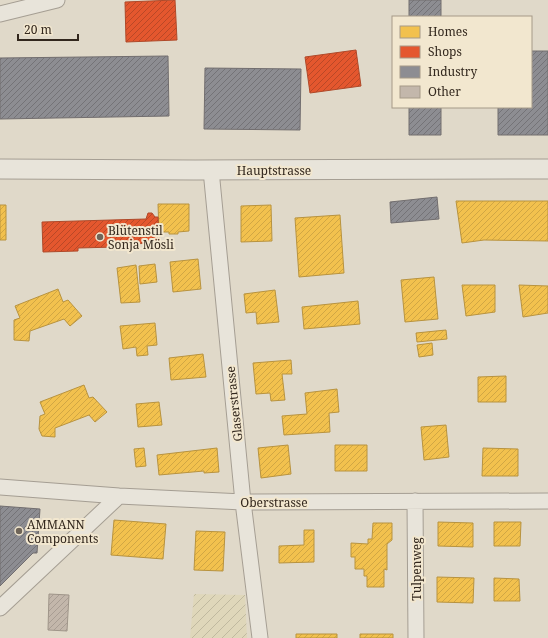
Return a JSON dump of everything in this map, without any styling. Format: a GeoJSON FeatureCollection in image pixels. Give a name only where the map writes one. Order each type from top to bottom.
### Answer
{"type":"FeatureCollection","features":[{"type":"Feature","properties":{"kind":"street"},"geometry":{"type":"LineString","coordinates":[[0,14],[58,0]]}},
{"type":"Feature","properties":{"kind":"street","name":"Hauptstrasse"},"geometry":{"type":"LineString","coordinates":[[0,169],[548,169]]}},
{"type":"Feature","properties":{"kind":"street","name":"Glaserstrasse"},"geometry":{"type":"LineString","coordinates":[[211,170],[244,502],[260,638]]}},
{"type":"Feature","properties":{"kind":"street","name":"Oberstrasse"},"geometry":{"type":"LineString","coordinates":[[0,487],[119,496],[244,502],[415,500],[548,501]]}},
{"type":"Feature","properties":{"kind":"street"},"geometry":{"type":"LineString","coordinates":[[0,608],[119,496]]}},
{"type":"Feature","properties":{"kind":"street","name":"Tulpenweg"},"geometry":{"type":"LineString","coordinates":[[415,500],[416,638]]}},
{"type":"Feature","properties":{"kind":"shaded area"},"geometry":{"type":"Polygon","coordinates":[[[194,594],[245,595],[247,638],[190,638],[194,594]]]}},
{"type":"Feature","properties":{"kind":"building: Homes"},"geometry":{"type":"Polygon","coordinates":[[[456,201],[548,201],[548,241],[484,240],[462,243],[456,201]]]}},
{"type":"Feature","properties":{"kind":"building: Homes"},"geometry":{"type":"Polygon","coordinates":[[[158,204],[189,204],[189,231],[178,232],[178,234],[159,232],[158,204]]]}},
{"type":"Feature","properties":{"kind":"building: Homes"},"geometry":{"type":"Polygon","coordinates":[[[0,205],[6,205],[6,240],[0,240],[0,205]]]}},
{"type":"Feature","properties":{"kind":"building: Homes"},"geometry":{"type":"Polygon","coordinates":[[[271,205],[272,241],[241,242],[241,206],[271,205]]]}},
{"type":"Feature","properties":{"kind":"building: Homes"},"geometry":{"type":"Polygon","coordinates":[[[340,215],[344,273],[299,277],[295,218],[340,215]]]}},
{"type":"Feature","properties":{"kind":"building: Homes"},"geometry":{"type":"Polygon","coordinates":[[[198,259],[201,289],[173,292],[170,262],[198,259]]]}},
{"type":"Feature","properties":{"kind":"building: Homes"},"geometry":{"type":"Polygon","coordinates":[[[155,264],[157,282],[140,284],[139,266],[155,264]]]}},
{"type":"Feature","properties":{"kind":"building: Homes"},"geometry":{"type":"Polygon","coordinates":[[[136,265],[140,302],[121,303],[117,268],[136,265]]]}},
{"type":"Feature","properties":{"kind":"building: Homes"},"geometry":{"type":"Polygon","coordinates":[[[434,277],[438,319],[405,322],[401,280],[434,277]]]}},
{"type":"Feature","properties":{"kind":"building: Homes"},"geometry":{"type":"Polygon","coordinates":[[[462,285],[495,285],[495,312],[466,316],[462,285]]]}},
{"type":"Feature","properties":{"kind":"building: Homes"},"geometry":{"type":"Polygon","coordinates":[[[519,285],[548,286],[548,313],[523,317],[519,285]]]}},
{"type":"Feature","properties":{"kind":"building: Homes"},"geometry":{"type":"Polygon","coordinates":[[[58,289],[63,302],[68,300],[82,316],[70,326],[64,319],[30,331],[29,341],[14,340],[14,320],[20,318],[15,306],[58,289]]]}},
{"type":"Feature","properties":{"kind":"building: Homes"},"geometry":{"type":"Polygon","coordinates":[[[275,290],[279,322],[257,324],[256,312],[246,313],[244,294],[275,290]]]}},
{"type":"Feature","properties":{"kind":"building: Homes"},"geometry":{"type":"Polygon","coordinates":[[[358,301],[360,324],[304,329],[302,307],[358,301]]]}},
{"type":"Feature","properties":{"kind":"building: Homes"},"geometry":{"type":"Polygon","coordinates":[[[155,323],[157,345],[147,346],[148,355],[137,356],[136,347],[123,349],[120,326],[155,323]]]}},
{"type":"Feature","properties":{"kind":"building: Homes"},"geometry":{"type":"Polygon","coordinates":[[[446,330],[447,339],[417,342],[416,333],[446,330]]]}},
{"type":"Feature","properties":{"kind":"building: Homes"},"geometry":{"type":"Polygon","coordinates":[[[432,343],[433,355],[419,357],[417,345],[432,343]]]}},
{"type":"Feature","properties":{"kind":"building: Homes"},"geometry":{"type":"Polygon","coordinates":[[[203,354],[206,377],[171,380],[169,358],[203,354]]]}},
{"type":"Feature","properties":{"kind":"building: Homes"},"geometry":{"type":"Polygon","coordinates":[[[291,360],[292,374],[282,374],[285,400],[271,401],[270,393],[256,394],[253,363],[291,360]]]}},
{"type":"Feature","properties":{"kind":"building: Homes"},"geometry":{"type":"Polygon","coordinates":[[[506,376],[506,402],[478,402],[478,377],[506,376]]]}},
{"type":"Feature","properties":{"kind":"building: Homes"},"geometry":{"type":"Polygon","coordinates":[[[84,385],[89,398],[93,397],[107,412],[95,422],[89,415],[55,428],[55,437],[42,436],[39,429],[40,416],[45,414],[40,402],[84,385]]]}},
{"type":"Feature","properties":{"kind":"building: Homes"},"geometry":{"type":"Polygon","coordinates":[[[337,389],[339,412],[329,413],[330,432],[284,435],[282,416],[307,414],[305,393],[337,389]]]}},
{"type":"Feature","properties":{"kind":"building: Homes"},"geometry":{"type":"Polygon","coordinates":[[[159,402],[162,425],[138,427],[136,404],[159,402]]]}},
{"type":"Feature","properties":{"kind":"building: Homes"},"geometry":{"type":"Polygon","coordinates":[[[446,425],[449,457],[424,460],[421,427],[446,425]]]}},
{"type":"Feature","properties":{"kind":"building: Homes"},"geometry":{"type":"Polygon","coordinates":[[[288,445],[291,474],[261,478],[258,448],[288,445]]]}},
{"type":"Feature","properties":{"kind":"building: Homes"},"geometry":{"type":"Polygon","coordinates":[[[335,445],[367,445],[367,471],[335,471],[335,445]]]}},
{"type":"Feature","properties":{"kind":"building: Homes"},"geometry":{"type":"Polygon","coordinates":[[[144,448],[146,466],[136,467],[134,449],[144,448]]]}},
{"type":"Feature","properties":{"kind":"building: Homes"},"geometry":{"type":"Polygon","coordinates":[[[217,448],[219,472],[204,473],[204,471],[159,475],[157,455],[217,448]]]}},
{"type":"Feature","properties":{"kind":"building: Homes"},"geometry":{"type":"Polygon","coordinates":[[[483,448],[518,449],[518,476],[482,476],[483,448]]]}},
{"type":"Feature","properties":{"kind":"building: Homes"},"geometry":{"type":"Polygon","coordinates":[[[114,520],[166,524],[163,559],[111,555],[114,520]]]}},
{"type":"Feature","properties":{"kind":"building: Homes"},"geometry":{"type":"Polygon","coordinates":[[[438,522],[473,523],[473,547],[438,546],[438,522]]]}},
{"type":"Feature","properties":{"kind":"building: Homes"},"geometry":{"type":"Polygon","coordinates":[[[494,522],[521,522],[520,546],[494,546],[494,522]]]}},
{"type":"Feature","properties":{"kind":"building: Homes"},"geometry":{"type":"Polygon","coordinates":[[[373,523],[392,523],[392,540],[387,544],[387,570],[384,569],[384,587],[367,587],[367,576],[364,576],[364,569],[355,569],[355,557],[351,557],[351,543],[368,544],[368,539],[372,539],[373,523]]]}},
{"type":"Feature","properties":{"kind":"building: Homes"},"geometry":{"type":"Polygon","coordinates":[[[304,530],[314,530],[314,562],[279,563],[279,546],[304,545],[304,530]]]}},
{"type":"Feature","properties":{"kind":"building: Homes"},"geometry":{"type":"Polygon","coordinates":[[[196,531],[225,532],[223,571],[194,570],[196,531]]]}},
{"type":"Feature","properties":{"kind":"building: Homes"},"geometry":{"type":"Polygon","coordinates":[[[437,577],[474,578],[473,603],[437,602],[437,577]]]}},
{"type":"Feature","properties":{"kind":"building: Homes"},"geometry":{"type":"Polygon","coordinates":[[[494,578],[519,579],[520,601],[494,601],[494,578]]]}},
{"type":"Feature","properties":{"kind":"building: Homes"},"geometry":{"type":"Polygon","coordinates":[[[296,634],[337,634],[337,638],[296,638],[296,634]]]}},
{"type":"Feature","properties":{"kind":"building: Homes"},"geometry":{"type":"Polygon","coordinates":[[[360,634],[393,634],[393,638],[360,638],[360,634]]]}},
{"type":"Feature","properties":{"kind":"building: Shops"},"geometry":{"type":"Polygon","coordinates":[[[175,0],[177,40],[126,42],[125,2],[175,0]]]}},
{"type":"Feature","properties":{"kind":"building: Shops"},"geometry":{"type":"Polygon","coordinates":[[[356,50],[361,86],[310,93],[305,57],[356,50]]]}},
{"type":"Feature","properties":{"kind":"building: Shops"},"geometry":{"type":"Polygon","coordinates":[[[148,213],[152,213],[155,217],[158,217],[159,241],[116,247],[78,248],[78,251],[43,252],[42,222],[146,219],[148,213]]]}},
{"type":"Feature","properties":{"kind":"building: Industry"},"geometry":{"type":"Polygon","coordinates":[[[409,0],[441,0],[441,16],[409,16],[409,0]]]}},
{"type":"Feature","properties":{"kind":"building: Industry"},"geometry":{"type":"Polygon","coordinates":[[[532,51],[548,51],[548,135],[498,135],[498,108],[532,108],[532,51]]]}},
{"type":"Feature","properties":{"kind":"building: Industry"},"geometry":{"type":"Polygon","coordinates":[[[168,56],[169,116],[0,119],[0,58],[168,56]]]}},
{"type":"Feature","properties":{"kind":"building: Industry"},"geometry":{"type":"Polygon","coordinates":[[[205,68],[301,69],[300,130],[204,129],[205,68]]]}},
{"type":"Feature","properties":{"kind":"building: Industry"},"geometry":{"type":"Polygon","coordinates":[[[409,108],[441,108],[441,135],[409,135],[409,108]]]}},
{"type":"Feature","properties":{"kind":"building: Industry"},"geometry":{"type":"Polygon","coordinates":[[[437,197],[439,219],[391,223],[390,202],[437,197]]]}},
{"type":"Feature","properties":{"kind":"building: Industry","name":"AMMANN Components"},"geometry":{"type":"Polygon","coordinates":[[[0,506],[40,509],[37,553],[33,553],[0,586],[0,506]]]}},
{"type":"Feature","properties":{"kind":"building: Other"},"geometry":{"type":"Polygon","coordinates":[[[49,594],[69,595],[67,631],[48,630],[49,594]]]}},
{"type":"Feature","properties":{"kind":"place","name":"Blütenstil Sonja Mösli"},"geometry":{"type":"Point","coordinates":[100,237]}},
{"type":"Feature","properties":{"kind":"place","name":"AMMANN Components"},"geometry":{"type":"Point","coordinates":[19,531]}}]}
